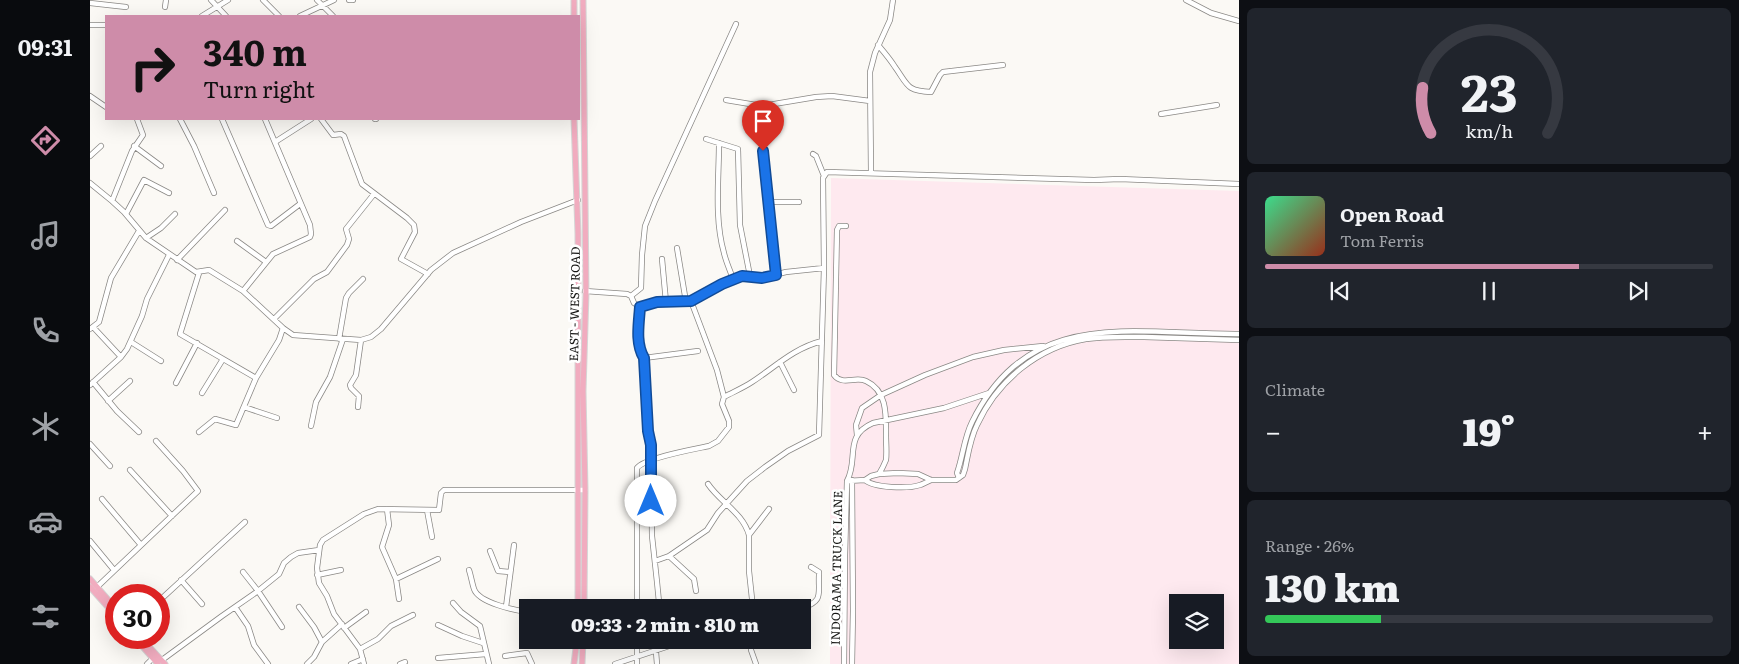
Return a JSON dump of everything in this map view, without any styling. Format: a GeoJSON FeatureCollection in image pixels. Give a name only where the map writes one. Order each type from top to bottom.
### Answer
{"type":"FeatureCollection","features":[{"type":"Feature","properties":{"kind":"main road"},"geometry":{"type":"LineString","coordinates":[[574,0],[574,15]]}},
{"type":"Feature","properties":{"kind":"main road","name":"EAST - WEST ROAD"},"geometry":{"type":"LineString","coordinates":[[583,0],[586,291],[583,391],[584,599]]}},
{"type":"Feature","properties":{"kind":"main road","name":"EAST - WEST ROAD"},"geometry":{"type":"LineString","coordinates":[[574,120],[578,200],[578,599]]}},
{"type":"Feature","properties":{"kind":"main road"},"geometry":{"type":"LineString","coordinates":[[90,579],[105,596]]}},
{"type":"Feature","properties":{"kind":"main road"},"geometry":{"type":"LineString","coordinates":[[90,587],[105,604]]}},
{"type":"Feature","properties":{"kind":"main road"},"geometry":{"type":"LineString","coordinates":[[145,649],[153,658],[162,663]]}},
{"type":"Feature","properties":{"kind":"main road"},"geometry":{"type":"LineString","coordinates":[[150,649],[162,663]]}},
{"type":"Feature","properties":{"kind":"main road"},"geometry":{"type":"LineString","coordinates":[[574,664],[576,649]]}},
{"type":"Feature","properties":{"kind":"main road"},"geometry":{"type":"LineString","coordinates":[[582,664],[583,649]]}},
{"type":"Feature","properties":{"kind":"street"},"geometry":{"type":"LineString","coordinates":[[164,7],[166,0]]}},
{"type":"Feature","properties":{"kind":"street"},"geometry":{"type":"LineString","coordinates":[[211,0],[225,15]]}},
{"type":"Feature","properties":{"kind":"street"},"geometry":{"type":"LineString","coordinates":[[204,15],[228,0]]}},
{"type":"Feature","properties":{"kind":"street"},"geometry":{"type":"LineString","coordinates":[[263,0],[278,15]]}},
{"type":"Feature","properties":{"kind":"street"},"geometry":{"type":"LineString","coordinates":[[317,0],[331,15]]}},
{"type":"Feature","properties":{"kind":"street"},"geometry":{"type":"LineString","coordinates":[[302,15],[334,0]]}},
{"type":"Feature","properties":{"kind":"street"},"geometry":{"type":"LineString","coordinates":[[349,0],[354,0]]}},
{"type":"Feature","properties":{"kind":"street"},"geometry":{"type":"LineString","coordinates":[[871,173],[871,62],[890,20],[893,0]]}},
{"type":"Feature","properties":{"kind":"street"},"geometry":{"type":"LineString","coordinates":[[1186,0],[1211,13],[1239,21]]}},
{"type":"Feature","properties":{"kind":"street"},"geometry":{"type":"LineString","coordinates":[[90,3],[126,7]]}},
{"type":"Feature","properties":{"kind":"street"},"geometry":{"type":"LineString","coordinates":[[631,296],[641,288],[645,228],[654,200],[736,24]]}},
{"type":"Feature","properties":{"kind":"street"},"geometry":{"type":"LineString","coordinates":[[90,25],[105,25]]}},
{"type":"Feature","properties":{"kind":"street"},"geometry":{"type":"LineString","coordinates":[[878,45],[896,68],[905,84],[915,90],[931,92],[943,72],[1003,65]]}},
{"type":"Feature","properties":{"kind":"street"},"geometry":{"type":"LineString","coordinates":[[90,96],[105,106]]}},
{"type":"Feature","properties":{"kind":"street"},"geometry":{"type":"LineString","coordinates":[[726,100],[762,106],[832,96],[870,101]]}},
{"type":"Feature","properties":{"kind":"street"},"geometry":{"type":"LineString","coordinates":[[1161,114],[1218,105]]}},
{"type":"Feature","properties":{"kind":"street"},"geometry":{"type":"LineString","coordinates":[[112,201],[134,146],[143,135],[136,120]]}},
{"type":"Feature","properties":{"kind":"street"},"geometry":{"type":"LineString","coordinates":[[181,120],[214,193]]}},
{"type":"Feature","properties":{"kind":"street"},"geometry":{"type":"LineString","coordinates":[[222,120],[268,225],[271,226],[300,204]]}},
{"type":"Feature","properties":{"kind":"street"},"geometry":{"type":"LineString","coordinates":[[243,291],[276,252],[310,237],[312,234],[310,225],[282,163],[265,120]]}},
{"type":"Feature","properties":{"kind":"street"},"geometry":{"type":"LineString","coordinates":[[275,142],[308,120]]}},
{"type":"Feature","properties":{"kind":"street"},"geometry":{"type":"LineString","coordinates":[[322,120],[333,135],[343,135],[360,182],[414,225],[415,232],[401,259],[428,274]]}},
{"type":"Feature","properties":{"kind":"street"},"geometry":{"type":"LineString","coordinates":[[706,139],[738,148],[740,225],[750,276]]}},
{"type":"Feature","properties":{"kind":"street"},"geometry":{"type":"LineString","coordinates":[[719,143],[718,208],[720,228],[724,252],[733,279]]}},
{"type":"Feature","properties":{"kind":"street"},"geometry":{"type":"LineString","coordinates":[[90,156],[101,146]]}},
{"type":"Feature","properties":{"kind":"street"},"geometry":{"type":"LineString","coordinates":[[134,146],[161,166]]}},
{"type":"Feature","properties":{"kind":"street"},"geometry":{"type":"LineString","coordinates":[[763,151],[776,275]]}},
{"type":"Feature","properties":{"kind":"street"},"geometry":{"type":"LineString","coordinates":[[654,561],[669,556],[707,530],[715,516],[747,481],[765,467],[788,451],[818,436],[820,427],[824,268],[824,176],[816,156],[813,154]]}},
{"type":"Feature","properties":{"kind":"street"},"geometry":{"type":"LineString","coordinates":[[824,176],[827,172],[832,171],[1239,184]]}},
{"type":"Feature","properties":{"kind":"street"},"geometry":{"type":"LineString","coordinates":[[126,214],[144,180],[169,193]]}},
{"type":"Feature","properties":{"kind":"street"},"geometry":{"type":"LineString","coordinates":[[90,183],[126,214],[146,238],[196,272],[212,271],[243,291],[283,328],[296,335],[361,340],[372,336],[381,329],[440,262],[463,248],[578,200]]}},
{"type":"Feature","properties":{"kind":"street"},"geometry":{"type":"LineString","coordinates":[[274,319],[314,279],[327,272],[347,245],[349,240],[346,229],[374,194]]}},
{"type":"Feature","properties":{"kind":"street"},"geometry":{"type":"LineString","coordinates":[[769,202],[799,202]]}},
{"type":"Feature","properties":{"kind":"street"},"geometry":{"type":"LineString","coordinates":[[176,260],[225,210]]}},
{"type":"Feature","properties":{"kind":"street"},"geometry":{"type":"LineString","coordinates":[[146,238],[161,228],[175,214]]}},
{"type":"Feature","properties":{"kind":"street"},"geometry":{"type":"LineString","coordinates":[[846,226],[839,226],[837,230],[834,375],[836,378],[844,381],[863,380],[868,382],[881,395],[886,419],[886,458],[879,474]]}},
{"type":"Feature","properties":{"kind":"street"},"geometry":{"type":"LineString","coordinates":[[121,357],[92,328],[98,324],[101,316],[111,276],[139,231]]}},
{"type":"Feature","properties":{"kind":"street"},"geometry":{"type":"LineString","coordinates":[[237,241],[266,262]]}},
{"type":"Feature","properties":{"kind":"street"},"geometry":{"type":"LineString","coordinates":[[637,599],[637,468],[640,464],[651,460],[709,446],[718,441],[730,425],[722,404],[724,397],[717,370],[689,301],[677,248]]}},
{"type":"Feature","properties":{"kind":"street"},"geometry":{"type":"LineString","coordinates":[[139,432],[91,383],[121,357],[131,342],[147,299],[169,255]]}},
{"type":"Feature","properties":{"kind":"street"},"geometry":{"type":"LineString","coordinates":[[662,258],[666,302]]}},
{"type":"Feature","properties":{"kind":"street"},"geometry":{"type":"LineString","coordinates":[[640,307],[657,302],[689,301],[733,279],[746,276],[762,278],[824,268]]}},
{"type":"Feature","properties":{"kind":"street"},"geometry":{"type":"LineString","coordinates":[[199,273],[180,332],[182,336],[256,378]]}},
{"type":"Feature","properties":{"kind":"street"},"geometry":{"type":"LineString","coordinates":[[311,426],[316,402],[330,377],[341,339],[346,298],[362,279]]}},
{"type":"Feature","properties":{"kind":"street"},"geometry":{"type":"LineString","coordinates":[[586,291],[626,294],[631,296],[634,303],[640,307]]}},
{"type":"Feature","properties":{"kind":"street"},"geometry":{"type":"LineString","coordinates":[[640,307],[638,330],[640,351],[644,358],[651,460],[652,536],[659,599]]}},
{"type":"Feature","properties":{"kind":"street"},"geometry":{"type":"LineString","coordinates":[[199,432],[215,419],[236,425],[256,378],[279,340],[283,328]]}},
{"type":"Feature","properties":{"kind":"street"},"geometry":{"type":"LineString","coordinates":[[959,478],[957,473],[967,434],[989,393],[1029,355],[1071,337],[1103,332],[1239,334]]}},
{"type":"Feature","properties":{"kind":"street"},"geometry":{"type":"LineString","coordinates":[[852,664],[854,612],[850,480],[865,480],[872,484],[898,487],[918,486],[930,480],[952,481],[959,478],[965,470],[976,427],[994,396],[1005,382],[1018,370],[1050,350],[1072,342],[1103,337],[1239,340]]}},
{"type":"Feature","properties":{"kind":"street"},"geometry":{"type":"LineString","coordinates":[[358,407],[359,396],[350,385],[357,368],[361,340]]}},
{"type":"Feature","properties":{"kind":"street"},"geometry":{"type":"LineString","coordinates":[[724,397],[750,383],[794,352],[809,344],[822,341]]}},
{"type":"Feature","properties":{"kind":"street"},"geometry":{"type":"LineString","coordinates":[[131,342],[161,361]]}},
{"type":"Feature","properties":{"kind":"street"},"geometry":{"type":"LineString","coordinates":[[176,383],[197,343]]}},
{"type":"Feature","properties":{"kind":"street","name":"INDORAMA TRUCK LANE"},"geometry":{"type":"LineString","coordinates":[[844,664],[845,555],[852,451],[857,436],[856,425],[862,408],[881,395],[925,375],[973,357],[1004,350],[1047,346]]}},
{"type":"Feature","properties":{"kind":"street"},"geometry":{"type":"LineString","coordinates":[[644,358],[698,351]]}},
{"type":"Feature","properties":{"kind":"street"},"geometry":{"type":"LineString","coordinates":[[202,393],[223,359]]}},
{"type":"Feature","properties":{"kind":"street"},"geometry":{"type":"LineString","coordinates":[[780,362],[794,390]]}},
{"type":"Feature","properties":{"kind":"street"},"geometry":{"type":"LineString","coordinates":[[108,401],[130,381]]}},
{"type":"Feature","properties":{"kind":"street"},"geometry":{"type":"LineString","coordinates":[[857,436],[863,427],[886,419],[934,410],[989,393]]}},
{"type":"Feature","properties":{"kind":"street"},"geometry":{"type":"LineString","coordinates":[[244,407],[277,418]]}},
{"type":"Feature","properties":{"kind":"street"},"geometry":{"type":"LineString","coordinates":[[97,587],[198,491],[156,441]]}},
{"type":"Feature","properties":{"kind":"street"},"geometry":{"type":"LineString","coordinates":[[90,444],[110,466]]}},
{"type":"Feature","properties":{"kind":"street"},"geometry":{"type":"LineString","coordinates":[[130,470],[172,516]]}},
{"type":"Feature","properties":{"kind":"street"},"geometry":{"type":"LineString","coordinates":[[865,480],[879,474],[911,473],[924,476],[930,480]]}},
{"type":"Feature","properties":{"kind":"street"},"geometry":{"type":"LineString","coordinates":[[708,484],[742,521],[750,535],[749,571],[752,599]]}},
{"type":"Feature","properties":{"kind":"street"},"geometry":{"type":"LineString","coordinates":[[351,664],[363,662],[360,649],[334,614],[317,575],[319,550],[322,541],[352,521],[374,511],[387,509],[440,509],[441,493],[444,490],[585,490]]}},
{"type":"Feature","properties":{"kind":"street"},"geometry":{"type":"LineString","coordinates":[[102,499],[141,545]]}},
{"type":"Feature","properties":{"kind":"street"},"geometry":{"type":"LineString","coordinates":[[387,509],[389,525],[382,542],[382,547],[396,579],[399,599]]}},
{"type":"Feature","properties":{"kind":"street"},"geometry":{"type":"LineString","coordinates":[[427,510],[432,537]]}},
{"type":"Feature","properties":{"kind":"street"},"geometry":{"type":"LineString","coordinates":[[750,535],[769,510]]}},
{"type":"Feature","properties":{"kind":"street"},"geometry":{"type":"LineString","coordinates":[[170,590],[245,522]]}},
{"type":"Feature","properties":{"kind":"street"},"geometry":{"type":"LineString","coordinates":[[90,541],[114,570]]}},
{"type":"Feature","properties":{"kind":"street"},"geometry":{"type":"LineString","coordinates":[[506,607],[514,545]]}},
{"type":"Feature","properties":{"kind":"street"},"geometry":{"type":"LineString","coordinates":[[162,663],[235,607],[258,592],[279,574],[284,563],[291,557],[298,553],[319,550]]}},
{"type":"Feature","properties":{"kind":"street"},"geometry":{"type":"LineString","coordinates":[[490,551],[498,571],[510,572]]}},
{"type":"Feature","properties":{"kind":"street"},"geometry":{"type":"LineString","coordinates":[[669,556],[694,580],[696,591]]}},
{"type":"Feature","properties":{"kind":"street"},"geometry":{"type":"LineString","coordinates":[[396,579],[438,559]]}},
{"type":"Feature","properties":{"kind":"street"},"geometry":{"type":"LineString","coordinates":[[811,604],[816,602],[820,595],[820,575],[812,567]]}},
{"type":"Feature","properties":{"kind":"street"},"geometry":{"type":"LineString","coordinates":[[317,575],[341,570]]}},
{"type":"Feature","properties":{"kind":"street"},"geometry":{"type":"LineString","coordinates":[[469,570],[474,588],[479,596],[495,604],[519,610]]}},
{"type":"Feature","properties":{"kind":"street"},"geometry":{"type":"LineString","coordinates":[[243,572],[282,627]]}},
{"type":"Feature","properties":{"kind":"street"},"geometry":{"type":"LineString","coordinates":[[181,580],[202,604]]}},
{"type":"Feature","properties":{"kind":"street"},"geometry":{"type":"LineString","coordinates":[[453,603],[461,612],[479,624],[488,664]]}},
{"type":"Feature","properties":{"kind":"street"},"geometry":{"type":"LineString","coordinates":[[235,607],[248,626],[254,645],[268,664]]}},
{"type":"Feature","properties":{"kind":"street"},"geometry":{"type":"LineString","coordinates":[[299,607],[314,627],[322,642]]}},
{"type":"Feature","properties":{"kind":"street"},"geometry":{"type":"LineString","coordinates":[[307,664],[314,657],[322,642],[366,612]]}},
{"type":"Feature","properties":{"kind":"street"},"geometry":{"type":"LineString","coordinates":[[360,649],[378,639],[391,626],[414,615]]}},
{"type":"Feature","properties":{"kind":"street"},"geometry":{"type":"LineString","coordinates":[[438,625],[483,643]]}},
{"type":"Feature","properties":{"kind":"street"},"geometry":{"type":"LineString","coordinates":[[637,649],[637,664]]}},
{"type":"Feature","properties":{"kind":"street"},"geometry":{"type":"LineString","coordinates":[[615,664],[658,649]]}},
{"type":"Feature","properties":{"kind":"street"},"geometry":{"type":"LineString","coordinates":[[751,649],[756,664]]}},
{"type":"Feature","properties":{"kind":"street"},"geometry":{"type":"LineString","coordinates":[[655,650],[657,664]]}},
{"type":"Feature","properties":{"kind":"street"},"geometry":{"type":"LineString","coordinates":[[506,656],[527,653],[532,664]]}},
{"type":"Feature","properties":{"kind":"street"},"geometry":{"type":"LineString","coordinates":[[438,658],[486,654]]}},
{"type":"Feature","properties":{"kind":"street"},"geometry":{"type":"LineString","coordinates":[[147,664],[153,658]]}},
{"type":"Feature","properties":{"kind":"street"},"geometry":{"type":"LineString","coordinates":[[400,664],[405,662]]}},
{"type":"Feature","properties":{"kind":"shaded area"},"geometry":{"type":"Polygon","coordinates":[[[831,178],[1239,191],[1239,664],[830,664],[831,178]]]}},
{"type":"Feature","properties":{"kind":"route"},"geometry":{"type":"LineString","coordinates":[[651,501],[651,445],[648,431],[644,358],[640,351],[638,330],[640,307],[657,302],[691,301],[722,284],[742,276],[762,278],[776,275],[763,151]]}}]}
